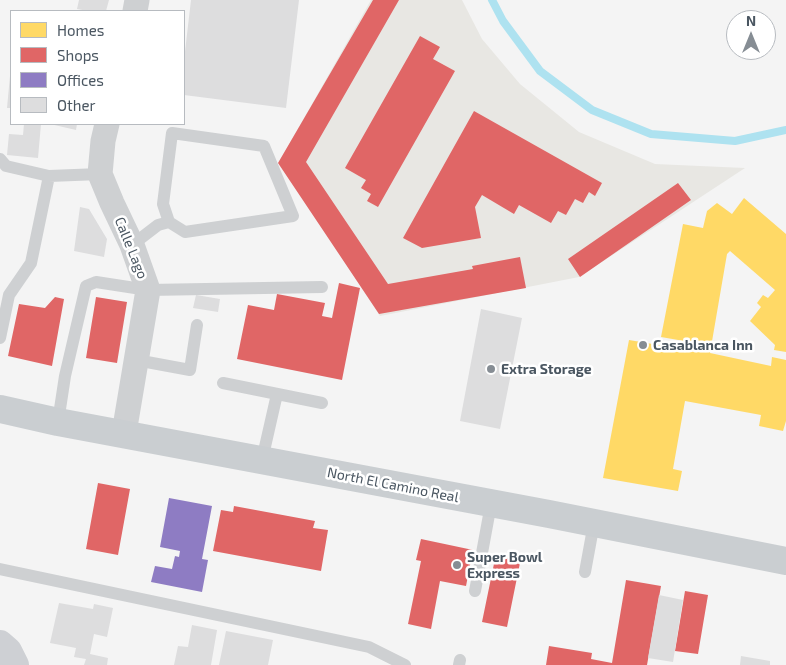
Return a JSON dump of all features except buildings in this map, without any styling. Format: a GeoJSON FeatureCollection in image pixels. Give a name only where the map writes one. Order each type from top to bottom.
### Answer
{"type":"FeatureCollection","features":[{"type":"Feature","properties":{"kind":"main road","name":"North El Camino Real"},"geometry":{"type":"LineString","coordinates":[[0,409],[58,422],[124,433],[786,561]]}},
{"type":"Feature","properties":{"kind":"street","name":"Calle Lago"},"geometry":{"type":"LineString","coordinates":[[107,125],[103,141],[100,174],[132,245],[148,290],[124,433]]}},
{"type":"Feature","properties":{"kind":"street"},"geometry":{"type":"LineString","coordinates":[[0,644],[8,651],[15,665]]}},
{"type":"Feature","properties":{"kind":"lane"},"geometry":{"type":"LineString","coordinates":[[172,132],[264,146],[293,216],[184,232],[169,222],[163,204],[172,132]]}},
{"type":"Feature","properties":{"kind":"lane"},"geometry":{"type":"LineString","coordinates":[[0,159],[6,166],[49,176],[100,174]]}},
{"type":"Feature","properties":{"kind":"lane"},"geometry":{"type":"LineString","coordinates":[[0,338],[9,295],[31,263],[49,176]]}},
{"type":"Feature","properties":{"kind":"lane"},"geometry":{"type":"LineString","coordinates":[[132,245],[158,226],[169,222]]}},
{"type":"Feature","properties":{"kind":"lane"},"geometry":{"type":"LineString","coordinates":[[58,422],[65,376],[86,286],[96,282],[148,290],[322,287]]}},
{"type":"Feature","properties":{"kind":"lane"},"geometry":{"type":"LineString","coordinates":[[136,360],[190,370],[197,325]]}},
{"type":"Feature","properties":{"kind":"lane"},"geometry":{"type":"LineString","coordinates":[[223,383],[322,402]]}},
{"type":"Feature","properties":{"kind":"lane"},"geometry":{"type":"LineString","coordinates":[[262,460],[276,394]]}},
{"type":"Feature","properties":{"kind":"lane"},"geometry":{"type":"LineString","coordinates":[[475,592],[492,504]]}},
{"type":"Feature","properties":{"kind":"lane"},"geometry":{"type":"LineString","coordinates":[[585,572],[594,523]]}},
{"type":"Feature","properties":{"kind":"lane"},"geometry":{"type":"LineString","coordinates":[[0,569],[369,647],[406,665]]}},
{"type":"Feature","properties":{"kind":"shaded area"},"geometry":{"type":"Polygon","coordinates":[[[371,0],[462,0],[482,39],[520,84],[579,132],[655,164],[745,168],[579,277],[380,316],[279,162],[371,0]]]}},
{"type":"Feature","properties":{"kind":"waterway"},"geometry":{"type":"LineString","coordinates":[[492,0],[503,21],[540,71],[592,110],[651,134],[735,141],[786,130]]}},
{"type":"Feature","properties":{"kind":"place","name":"Casablanca Inn"},"geometry":{"type":"Point","coordinates":[643,345]}},
{"type":"Feature","properties":{"kind":"place","name":"Extra Storage"},"geometry":{"type":"Point","coordinates":[491,369]}},
{"type":"Feature","properties":{"kind":"place","name":"Super Bowl Express"},"geometry":{"type":"Point","coordinates":[457,565]}}]}
